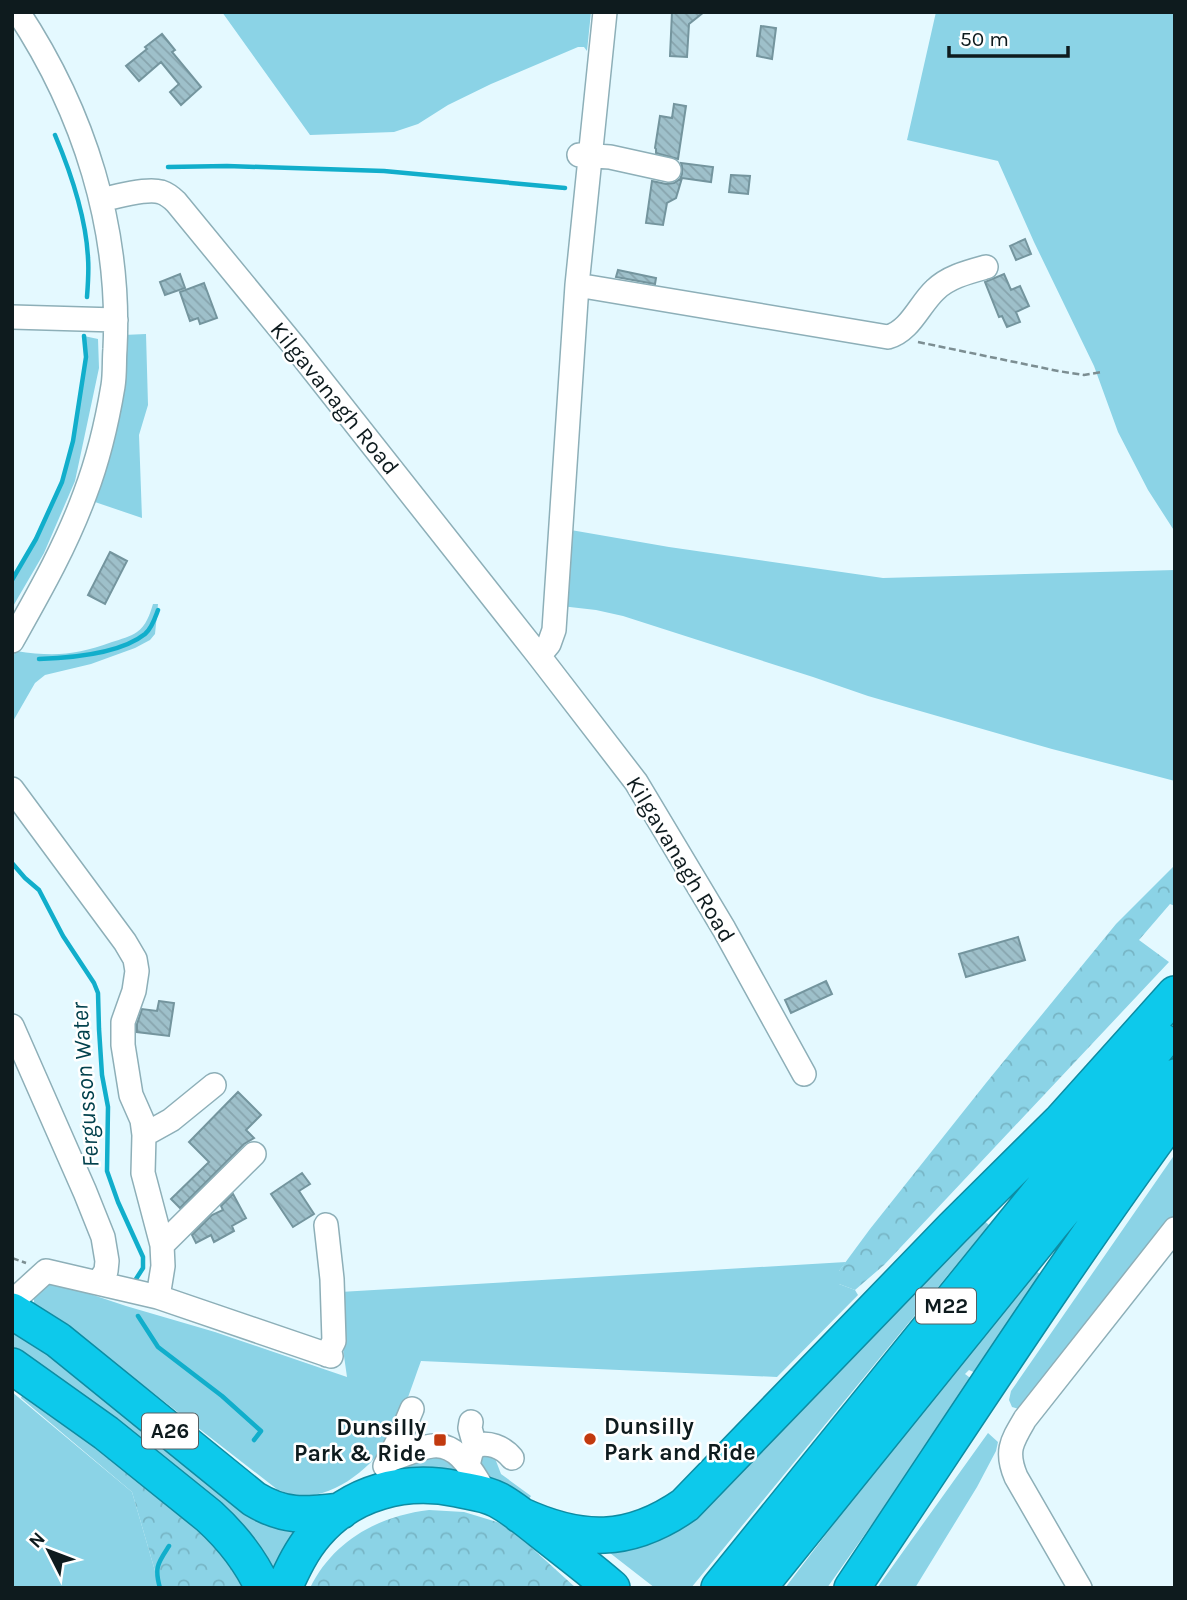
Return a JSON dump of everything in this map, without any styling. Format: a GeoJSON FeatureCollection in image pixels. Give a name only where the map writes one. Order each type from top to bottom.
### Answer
{"type":"FeatureCollection","features":[{"type":"Feature","properties":{"kind":"highway"},"geometry":{"type":"LineString","coordinates":[[520,1515],[575,1534],[602,1535],[643,1528],[685,1505],[953,1228],[1062,1120],[1175,994]]}},
{"type":"Feature","properties":{"kind":"highway","name":"M22"},"geometry":{"type":"LineString","coordinates":[[719,1588],[1175,1025]]}},
{"type":"Feature","properties":{"kind":"highway","name":"M22"},"geometry":{"type":"LineString","coordinates":[[758,1588],[1043,1235],[1175,1077]]}},
{"type":"Feature","properties":{"kind":"highway"},"geometry":{"type":"LineString","coordinates":[[852,1588],[1061,1277],[1175,1114]]}},
{"type":"Feature","properties":{"kind":"highway","name":"A26"},"geometry":{"type":"LineString","coordinates":[[12,1311],[58,1340],[266,1506],[302,1515],[349,1506]]}},
{"type":"Feature","properties":{"kind":"highway","name":"A26"},"geometry":{"type":"LineString","coordinates":[[12,1366],[106,1433],[216,1522],[247,1556],[263,1588]]}},
{"type":"Feature","properties":{"kind":"highway","name":"A26"},"geometry":{"type":"LineString","coordinates":[[284,1588],[308,1543],[327,1522],[349,1506],[373,1493],[408,1485],[441,1485],[487,1495],[500,1501],[612,1588]]}},
{"type":"Feature","properties":{"kind":"street"},"geometry":{"type":"LineString","coordinates":[[12,641],[50,574],[86,491],[100,446],[113,385],[116,320],[112,261],[102,200],[85,146],[49,63],[18,12]]}},
{"type":"Feature","properties":{"kind":"street"},"geometry":{"type":"LineString","coordinates":[[540,656],[549,644],[554,630],[584,155],[605,12]]}},
{"type":"Feature","properties":{"kind":"street"},"geometry":{"type":"LineString","coordinates":[[584,155],[610,157],[669,170]]}},
{"type":"Feature","properties":{"kind":"street","name":"Kilgavanagh Road"},"geometry":{"type":"LineString","coordinates":[[102,200],[159,191],[176,202],[323,393],[540,656],[636,782],[724,929],[804,1074]]}},
{"type":"Feature","properties":{"kind":"street"},"geometry":{"type":"LineString","coordinates":[[577,285],[888,337],[903,329],[934,291],[944,283],[986,267]]}},
{"type":"Feature","properties":{"kind":"street"},"geometry":{"type":"LineString","coordinates":[[12,317],[116,320]]}},
{"type":"Feature","properties":{"kind":"street"},"geometry":{"type":"LineString","coordinates":[[12,789],[135,959],[137,980],[123,1022],[123,1045],[131,1095],[142,1120],[143,1173],[162,1245],[163,1266],[158,1297]]}},
{"type":"Feature","properties":{"kind":"street"},"geometry":{"type":"LineString","coordinates":[[12,1026],[103,1237],[106,1271],[98,1283]]}},
{"type":"Feature","properties":{"kind":"street"},"geometry":{"type":"LineString","coordinates":[[144,1135],[172,1120],[214,1085]]}},
{"type":"Feature","properties":{"kind":"street"},"geometry":{"type":"LineString","coordinates":[[162,1245],[254,1154]]}},
{"type":"Feature","properties":{"kind":"street"},"geometry":{"type":"LineString","coordinates":[[12,1302],[46,1271],[158,1297],[329,1355],[334,1341],[332,1279],[326,1225]]}},
{"type":"Feature","properties":{"kind":"street"},"geometry":{"type":"LineString","coordinates":[[1080,1588],[1016,1477],[1009,1456],[1011,1446],[1025,1419],[1175,1229]]}},
{"type":"Feature","properties":{"kind":"street"},"geometry":{"type":"LineString","coordinates":[[349,1506],[389,1460],[412,1409]]}},
{"type":"Feature","properties":{"kind":"street"},"geometry":{"type":"LineString","coordinates":[[471,1422],[471,1456],[487,1495]]}},
{"type":"Feature","properties":{"kind":"street"},"geometry":{"type":"LineString","coordinates":[[389,1460],[437,1445],[471,1456],[489,1443],[506,1451],[512,1458]]}},
{"type":"Feature","properties":{"kind":"path"},"geometry":{"type":"LineString","coordinates":[[888,337],[1058,371],[1084,375],[1101,372]]}},
{"type":"Feature","properties":{"kind":"green space"},"geometry":{"type":"Polygon","coordinates":[[[222,12],[591,12],[587,51],[584,47],[578,47],[491,84],[448,105],[418,124],[394,132],[310,135],[222,12]]]}},
{"type":"Feature","properties":{"kind":"green space"},"geometry":{"type":"Polygon","coordinates":[[[936,12],[1175,12],[1175,532],[1148,490],[1118,432],[1094,366],[998,161],[907,140],[936,12]]]}},
{"type":"Feature","properties":{"kind":"green space"},"geometry":{"type":"Polygon","coordinates":[[[146,334],[148,405],[139,435],[142,518],[92,501],[123,335],[146,334]]]}},
{"type":"Feature","properties":{"kind":"green space"},"geometry":{"type":"Polygon","coordinates":[[[84,336],[98,339],[99,368],[75,481],[44,553],[12,608],[12,580],[36,539],[62,482],[73,441],[86,357],[84,336]]]}},
{"type":"Feature","properties":{"kind":"green space"},"geometry":{"type":"Polygon","coordinates":[[[565,529],[883,578],[1175,570],[1175,781],[868,696],[623,616],[561,606],[565,529]]]}},
{"type":"Feature","properties":{"kind":"green space"},"geometry":{"type":"Polygon","coordinates":[[[153,604],[158,604],[155,634],[150,640],[91,664],[45,675],[35,683],[12,723],[12,658],[16,651],[65,654],[125,638],[143,626],[153,604]]]}},
{"type":"Feature","properties":{"kind":"green space"},"geometry":{"type":"Polygon","coordinates":[[[1175,865],[1175,906],[1170,904],[1139,940],[1169,962],[884,1265],[855,1290],[839,1284],[839,1271],[986,1083],[1116,924],[1175,865]]]}},
{"type":"Feature","properties":{"kind":"green space"},"geometry":{"type":"Polygon","coordinates":[[[1175,1154],[1175,1215],[1030,1401],[1019,1409],[1012,1407],[1009,1400],[1011,1391],[1175,1154]]]}},
{"type":"Feature","properties":{"kind":"green space"},"geometry":{"type":"Polygon","coordinates":[[[980,1217],[989,1225],[691,1588],[655,1588],[610,1553],[980,1217]]]}},
{"type":"Feature","properties":{"kind":"green space"},"geometry":{"type":"Polygon","coordinates":[[[846,1262],[839,1271],[839,1284],[855,1290],[858,1295],[777,1377],[421,1361],[391,1437],[374,1459],[340,1486],[326,1492],[299,1496],[278,1490],[34,1304],[34,1291],[48,1283],[63,1285],[215,1332],[347,1377],[343,1349],[339,1341],[340,1292],[846,1262]]]}},
{"type":"Feature","properties":{"kind":"green space"},"geometry":{"type":"Polygon","coordinates":[[[1036,1271],[1045,1278],[978,1374],[969,1370],[965,1374],[973,1380],[970,1385],[827,1588],[785,1588],[862,1487],[1036,1271]]]}},
{"type":"Feature","properties":{"kind":"green space"},"geometry":{"type":"Polygon","coordinates":[[[12,1329],[304,1529],[272,1578],[12,1355],[12,1329]]]}},
{"type":"Feature","properties":{"kind":"green space"},"geometry":{"type":"Polygon","coordinates":[[[25,1389],[217,1542],[239,1575],[244,1588],[160,1588],[132,1492],[21,1398],[25,1389]]]}},
{"type":"Feature","properties":{"kind":"green space"},"geometry":{"type":"Polygon","coordinates":[[[12,1392],[132,1492],[160,1588],[12,1588],[12,1392]]]}},
{"type":"Feature","properties":{"kind":"green space"},"geometry":{"type":"Polygon","coordinates":[[[988,1433],[998,1442],[996,1451],[915,1588],[877,1588],[988,1433]]]}},
{"type":"Feature","properties":{"kind":"green space"},"geometry":{"type":"Polygon","coordinates":[[[493,1453],[501,1474],[531,1496],[525,1505],[489,1479],[480,1468],[479,1456],[493,1453]]]}},
{"type":"Feature","properties":{"kind":"green space"},"geometry":{"type":"Polygon","coordinates":[[[430,1455],[450,1459],[463,1477],[402,1473],[414,1461],[430,1455]]]}},
{"type":"Feature","properties":{"kind":"green space"},"geometry":{"type":"Polygon","coordinates":[[[429,1510],[464,1512],[497,1522],[512,1530],[576,1588],[310,1588],[331,1557],[359,1534],[392,1518],[429,1510]]]}},
{"type":"Feature","properties":{"kind":"building"},"geometry":{"type":"Polygon","coordinates":[[[672,12],[704,12],[689,24],[687,57],[670,56],[672,12]]]}},
{"type":"Feature","properties":{"kind":"building"},"geometry":{"type":"Polygon","coordinates":[[[761,26],[776,28],[772,59],[757,56],[761,26]]]}},
{"type":"Feature","properties":{"kind":"building"},"geometry":{"type":"Polygon","coordinates":[[[162,34],[175,50],[172,52],[201,87],[181,105],[170,92],[179,84],[161,62],[139,81],[126,66],[162,34]]]}},
{"type":"Feature","properties":{"kind":"building"},"geometry":{"type":"Polygon","coordinates":[[[674,104],[686,106],[678,159],[656,153],[655,148],[660,116],[672,118],[674,104]]]}},
{"type":"Feature","properties":{"kind":"building"},"geometry":{"type":"Polygon","coordinates":[[[681,163],[713,167],[711,182],[682,178],[676,198],[667,203],[663,225],[646,223],[652,181],[674,183],[682,174],[681,163]]]}},
{"type":"Feature","properties":{"kind":"building"},"geometry":{"type":"Polygon","coordinates":[[[731,175],[750,176],[748,194],[729,192],[731,175]]]}},
{"type":"Feature","properties":{"kind":"building"},"geometry":{"type":"Polygon","coordinates":[[[1025,239],[1031,254],[1016,260],[1010,246],[1025,239]]]}},
{"type":"Feature","properties":{"kind":"building"},"geometry":{"type":"Polygon","coordinates":[[[618,270],[656,278],[655,284],[616,277],[618,270]]]}},
{"type":"Feature","properties":{"kind":"building"},"geometry":{"type":"Polygon","coordinates":[[[180,274],[185,288],[165,295],[160,282],[180,274]]]}},
{"type":"Feature","properties":{"kind":"building"},"geometry":{"type":"Polygon","coordinates":[[[1004,274],[1011,290],[1020,286],[1029,306],[1016,312],[1020,322],[1007,327],[1002,316],[999,317],[985,282],[1004,274]]]}},
{"type":"Feature","properties":{"kind":"building"},"geometry":{"type":"Polygon","coordinates":[[[204,283],[217,318],[200,324],[198,318],[190,321],[180,292],[204,283]]]}},
{"type":"Feature","properties":{"kind":"building"},"geometry":{"type":"Polygon","coordinates":[[[110,552],[127,561],[105,604],[88,595],[110,552]]]}},
{"type":"Feature","properties":{"kind":"building"},"geometry":{"type":"Polygon","coordinates":[[[1018,937],[1025,960],[966,977],[959,954],[1018,937]]]}},
{"type":"Feature","properties":{"kind":"building"},"geometry":{"type":"Polygon","coordinates":[[[826,981],[832,994],[791,1013],[785,1000],[826,981]]]}},
{"type":"Feature","properties":{"kind":"building"},"geometry":{"type":"Polygon","coordinates":[[[159,1001],[174,1003],[169,1036],[137,1032],[142,1009],[157,1011],[159,1001]]]}},
{"type":"Feature","properties":{"kind":"building"},"geometry":{"type":"Polygon","coordinates":[[[238,1092],[261,1115],[246,1130],[254,1138],[244,1144],[180,1208],[171,1199],[209,1162],[189,1142],[238,1092]]]}},
{"type":"Feature","properties":{"kind":"building"},"geometry":{"type":"Polygon","coordinates":[[[302,1173],[310,1184],[299,1191],[314,1214],[293,1227],[271,1194],[302,1173]]]}},
{"type":"Feature","properties":{"kind":"building"},"geometry":{"type":"Polygon","coordinates":[[[233,1194],[246,1218],[232,1226],[234,1231],[214,1242],[211,1235],[196,1243],[192,1235],[212,1215],[223,1210],[221,1206],[233,1194]]]}},
{"type":"Feature","properties":{"kind":"waterway"},"geometry":{"type":"LineString","coordinates":[[55,135],[81,211],[87,243],[87,297]]}},
{"type":"Feature","properties":{"kind":"waterway"},"geometry":{"type":"LineString","coordinates":[[168,167],[384,171],[565,188]]}},
{"type":"Feature","properties":{"kind":"waterway"},"geometry":{"type":"LineString","coordinates":[[12,580],[36,539],[62,482],[73,441],[86,357],[84,336]]}},
{"type":"Feature","properties":{"kind":"waterway"},"geometry":{"type":"LineString","coordinates":[[39,659],[79,656],[122,646],[145,634],[158,610]]}},
{"type":"Feature","properties":{"kind":"waterway","name":"Fergusson Water"},"geometry":{"type":"LineString","coordinates":[[12,863],[39,890],[98,993],[102,1075],[108,1107],[107,1171],[143,1257],[143,1268],[136,1279]]}},
{"type":"Feature","properties":{"kind":"waterway","name":"Fergusson Water"},"geometry":{"type":"LineString","coordinates":[[138,1316],[158,1347],[222,1396],[261,1431],[254,1440]]}},
{"type":"Feature","properties":{"kind":"waterway","name":"Fergusson Water"},"geometry":{"type":"LineString","coordinates":[[160,1588],[158,1566],[169,1546]]}},
{"type":"Feature","properties":{"kind":"place","name":"Dunsilly Park and Ride"},"geometry":{"type":"Point","coordinates":[590,1439]}},
{"type":"Feature","properties":{"kind":"place","name":"Dunsilly Park & Ride"},"geometry":{"type":"Point","coordinates":[440,1440]}}]}
